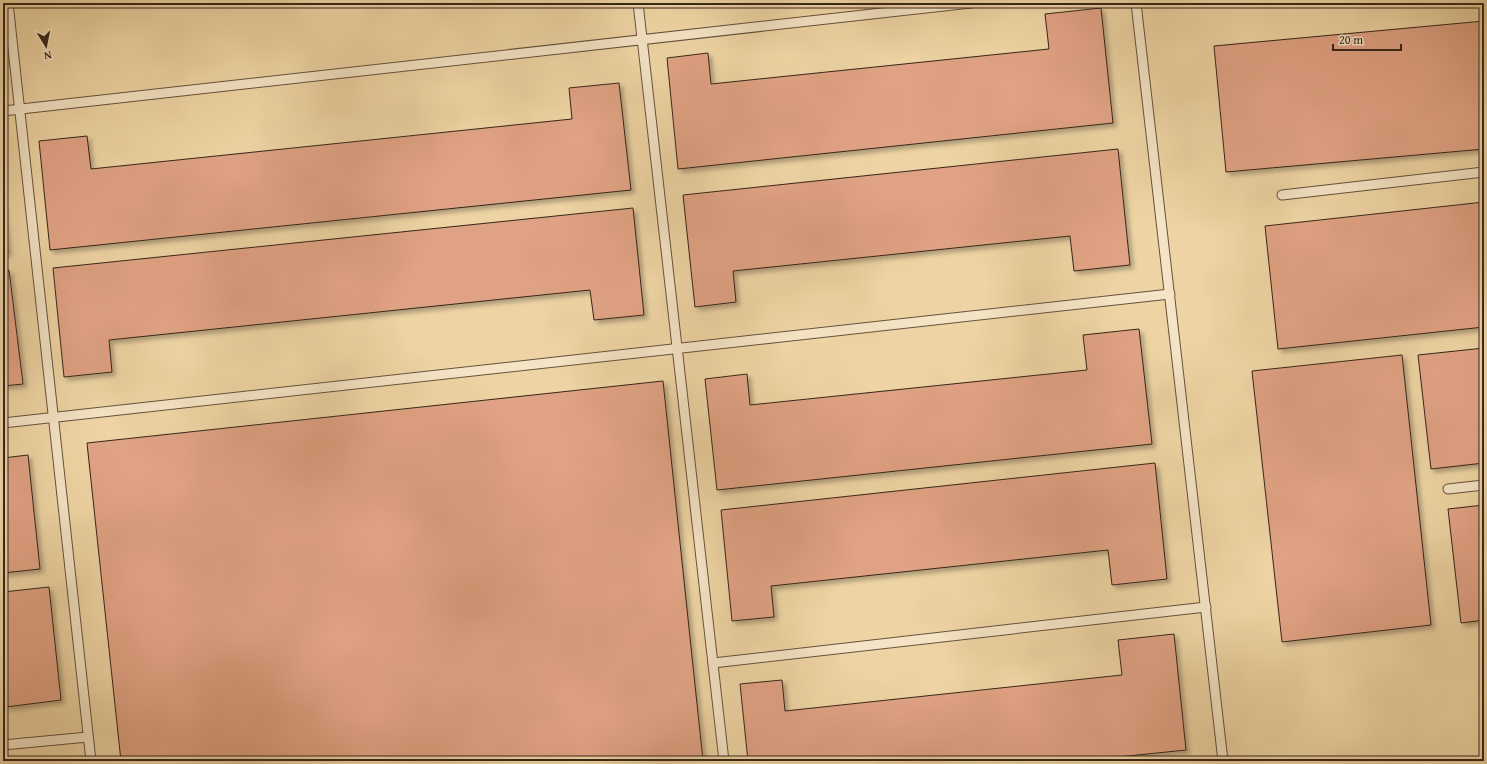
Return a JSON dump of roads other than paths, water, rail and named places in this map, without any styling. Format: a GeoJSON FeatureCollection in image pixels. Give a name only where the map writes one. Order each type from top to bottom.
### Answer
{"type":"FeatureCollection","features":[{"type":"Feature","properties":{"kind":"lane"},"geometry":{"type":"LineString","coordinates":[[8,3],[91,761]]}},
{"type":"Feature","properties":{"kind":"lane"},"geometry":{"type":"LineString","coordinates":[[638,3],[724,761]]}},
{"type":"Feature","properties":{"kind":"lane"},"geometry":{"type":"LineString","coordinates":[[3,111],[971,3]]}},
{"type":"Feature","properties":{"kind":"lane"},"geometry":{"type":"LineString","coordinates":[[1136,3],[1223,761]]}},
{"type":"Feature","properties":{"kind":"lane"},"geometry":{"type":"LineString","coordinates":[[1282,195],[1484,172]]}},
{"type":"Feature","properties":{"kind":"lane"},"geometry":{"type":"LineString","coordinates":[[3,423],[1170,294]]}},
{"type":"Feature","properties":{"kind":"lane"},"geometry":{"type":"LineString","coordinates":[[1448,489],[1484,484]]}},
{"type":"Feature","properties":{"kind":"lane"},"geometry":{"type":"LineString","coordinates":[[713,663],[1206,607]]}},
{"type":"Feature","properties":{"kind":"lane"},"geometry":{"type":"LineString","coordinates":[[3,745],[88,737]]}}]}
